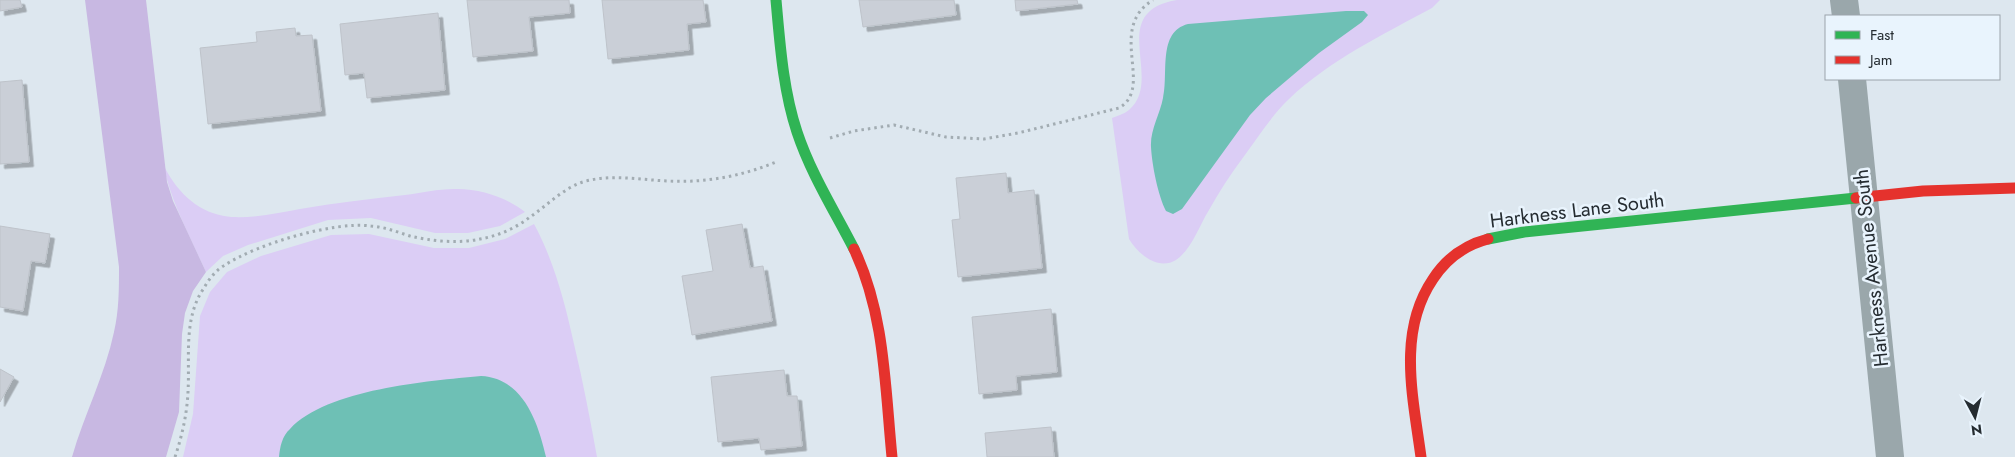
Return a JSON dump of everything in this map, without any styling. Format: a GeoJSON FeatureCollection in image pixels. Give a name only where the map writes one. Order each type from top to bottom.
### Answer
{"type":"FeatureCollection","features":[{"type":"Feature","properties":{"kind":"street"},"geometry":{"type":"LineString","coordinates":[[776,0],[786,91],[795,128],[814,174],[853,246],[866,277],[873,303],[880,342],[892,457]]}},
{"type":"Feature","properties":{"kind":"street"},"geometry":{"type":"LineString","coordinates":[[1844,0],[1846,15]]}},
{"type":"Feature","properties":{"kind":"street","name":"Harkness Avenue South"},"geometry":{"type":"LineString","coordinates":[[1852,80],[1890,457]]}},
{"type":"Feature","properties":{"kind":"street","name":"Harkness Lane South"},"geometry":{"type":"LineString","coordinates":[[1421,457],[1410,357],[1411,330],[1414,314],[1421,296],[1430,281],[1448,260],[1464,248],[1485,239],[1524,232],[1864,197],[1944,190],[2015,188]]}},
{"type":"Feature","properties":{"kind":"path"},"geometry":{"type":"LineString","coordinates":[[830,138],[854,131],[894,126],[946,137],[984,139],[1018,133],[1119,108],[1129,99],[1133,88],[1131,30],[1142,8],[1153,0]]}},
{"type":"Feature","properties":{"kind":"path"},"geometry":{"type":"LineString","coordinates":[[175,457],[186,413],[190,335],[194,308],[203,288],[215,273],[238,257],[304,234],[339,226],[370,226],[419,238],[442,240],[480,239],[503,233],[566,191],[584,182],[621,177],[669,181],[711,179],[744,174],[769,164]]}},
{"type":"Feature","properties":{"kind":"shaded area"},"geometry":{"type":"Polygon","coordinates":[[[85,0],[146,0],[167,182],[173,201],[206,272],[193,291],[185,313],[182,334],[179,412],[166,457],[72,457],[110,348],[117,316],[119,292],[119,267],[85,0]]]}},
{"type":"Feature","properties":{"kind":"shaded area"},"geometry":{"type":"Polygon","coordinates":[[[1177,0],[1440,0],[1432,8],[1339,60],[1289,99],[1270,120],[1229,177],[1186,250],[1176,260],[1162,263],[1143,255],[1129,239],[1112,118],[1129,110],[1138,97],[1142,81],[1140,32],[1144,18],[1156,7],[1177,0]]]}},
{"type":"Feature","properties":{"kind":"shaded area"},"geometry":{"type":"Polygon","coordinates":[[[1364,11],[1368,15],[1362,22],[1319,53],[1266,98],[1250,115],[1182,209],[1173,214],[1166,211],[1156,180],[1151,141],[1165,88],[1168,45],[1178,28],[1188,24],[1364,11]]]}},
{"type":"Feature","properties":{"kind":"shaded area"},"geometry":{"type":"Polygon","coordinates":[[[163,164],[187,198],[204,209],[224,216],[262,216],[339,203],[454,189],[492,194],[525,212],[500,226],[468,233],[435,233],[371,218],[328,220],[248,245],[223,256],[206,272],[176,206],[163,164]]]}},
{"type":"Feature","properties":{"kind":"shaded area"},"geometry":{"type":"Polygon","coordinates":[[[534,224],[553,267],[563,298],[597,457],[183,457],[193,414],[200,316],[210,292],[227,272],[261,256],[331,235],[369,234],[434,248],[469,248],[505,239],[534,224]]]}},
{"type":"Feature","properties":{"kind":"shaded area"},"geometry":{"type":"Polygon","coordinates":[[[481,376],[496,379],[518,393],[533,417],[546,457],[279,457],[282,442],[287,432],[307,415],[328,405],[380,389],[407,384],[481,376]]]}},
{"type":"Feature","properties":{"kind":"building"},"geometry":{"type":"Polygon","coordinates":[[[0,0],[20,0],[22,7],[0,11],[0,0]]]}},
{"type":"Feature","properties":{"kind":"building"},"geometry":{"type":"Polygon","coordinates":[[[467,0],[569,0],[570,13],[529,17],[533,51],[473,57],[467,0]]]}},
{"type":"Feature","properties":{"kind":"building"},"geometry":{"type":"Polygon","coordinates":[[[602,0],[703,0],[706,22],[687,24],[689,50],[608,59],[602,0]]]}},
{"type":"Feature","properties":{"kind":"building"},"geometry":{"type":"Polygon","coordinates":[[[859,0],[954,0],[956,15],[863,27],[859,0]]]}},
{"type":"Feature","properties":{"kind":"building"},"geometry":{"type":"Polygon","coordinates":[[[1015,0],[1077,0],[1078,4],[1016,11],[1015,0]]]}},
{"type":"Feature","properties":{"kind":"building"},"geometry":{"type":"Polygon","coordinates":[[[438,13],[445,90],[367,98],[364,73],[345,75],[340,24],[438,13]]]}},
{"type":"Feature","properties":{"kind":"building"},"geometry":{"type":"Polygon","coordinates":[[[295,28],[296,36],[312,35],[321,111],[208,124],[200,48],[257,42],[256,32],[295,28]]]}},
{"type":"Feature","properties":{"kind":"building"},"geometry":{"type":"Polygon","coordinates":[[[22,80],[29,162],[0,164],[0,82],[22,80]]]}},
{"type":"Feature","properties":{"kind":"building"},"geometry":{"type":"Polygon","coordinates":[[[1006,173],[1008,193],[1034,190],[1042,268],[958,277],[952,220],[960,219],[956,178],[1006,173]]]}},
{"type":"Feature","properties":{"kind":"building"},"geometry":{"type":"Polygon","coordinates":[[[742,224],[750,268],[763,266],[772,321],[692,335],[682,276],[713,271],[706,230],[742,224]]]}},
{"type":"Feature","properties":{"kind":"building"},"geometry":{"type":"Polygon","coordinates":[[[0,226],[50,234],[45,263],[31,261],[23,311],[0,307],[0,226]]]}},
{"type":"Feature","properties":{"kind":"building"},"geometry":{"type":"Polygon","coordinates":[[[1051,309],[1057,372],[1016,376],[1017,390],[979,394],[972,317],[1051,309]]]}},
{"type":"Feature","properties":{"kind":"building"},"geometry":{"type":"Polygon","coordinates":[[[0,369],[14,377],[0,402],[0,369]]]}},
{"type":"Feature","properties":{"kind":"building"},"geometry":{"type":"Polygon","coordinates":[[[784,370],[787,396],[797,396],[802,446],[761,450],[759,438],[718,442],[711,377],[784,370]]]}},
{"type":"Feature","properties":{"kind":"building"},"geometry":{"type":"Polygon","coordinates":[[[1051,427],[1054,457],[987,457],[985,433],[1051,427]]]}},
{"type":"Feature","properties":{"kind":"traffic: fast"},"geometry":{"type":"LineString","coordinates":[[776,0],[785,83],[797,132],[816,177],[854,249]]}},
{"type":"Feature","properties":{"kind":"traffic: fast"},"geometry":{"type":"LineString","coordinates":[[1488,239],[1524,232],[1856,198]]}},
{"type":"Feature","properties":{"kind":"traffic: jam"},"geometry":{"type":"LineString","coordinates":[[1856,198],[1923,191],[2015,188]]}},
{"type":"Feature","properties":{"kind":"traffic: jam"},"geometry":{"type":"LineString","coordinates":[[1421,457],[1410,365],[1415,321],[1422,299],[1433,279],[1444,265],[1464,249],[1488,239]]}},
{"type":"Feature","properties":{"kind":"traffic: jam"},"geometry":{"type":"LineString","coordinates":[[854,249],[872,299],[878,325],[892,457]]}}]}
